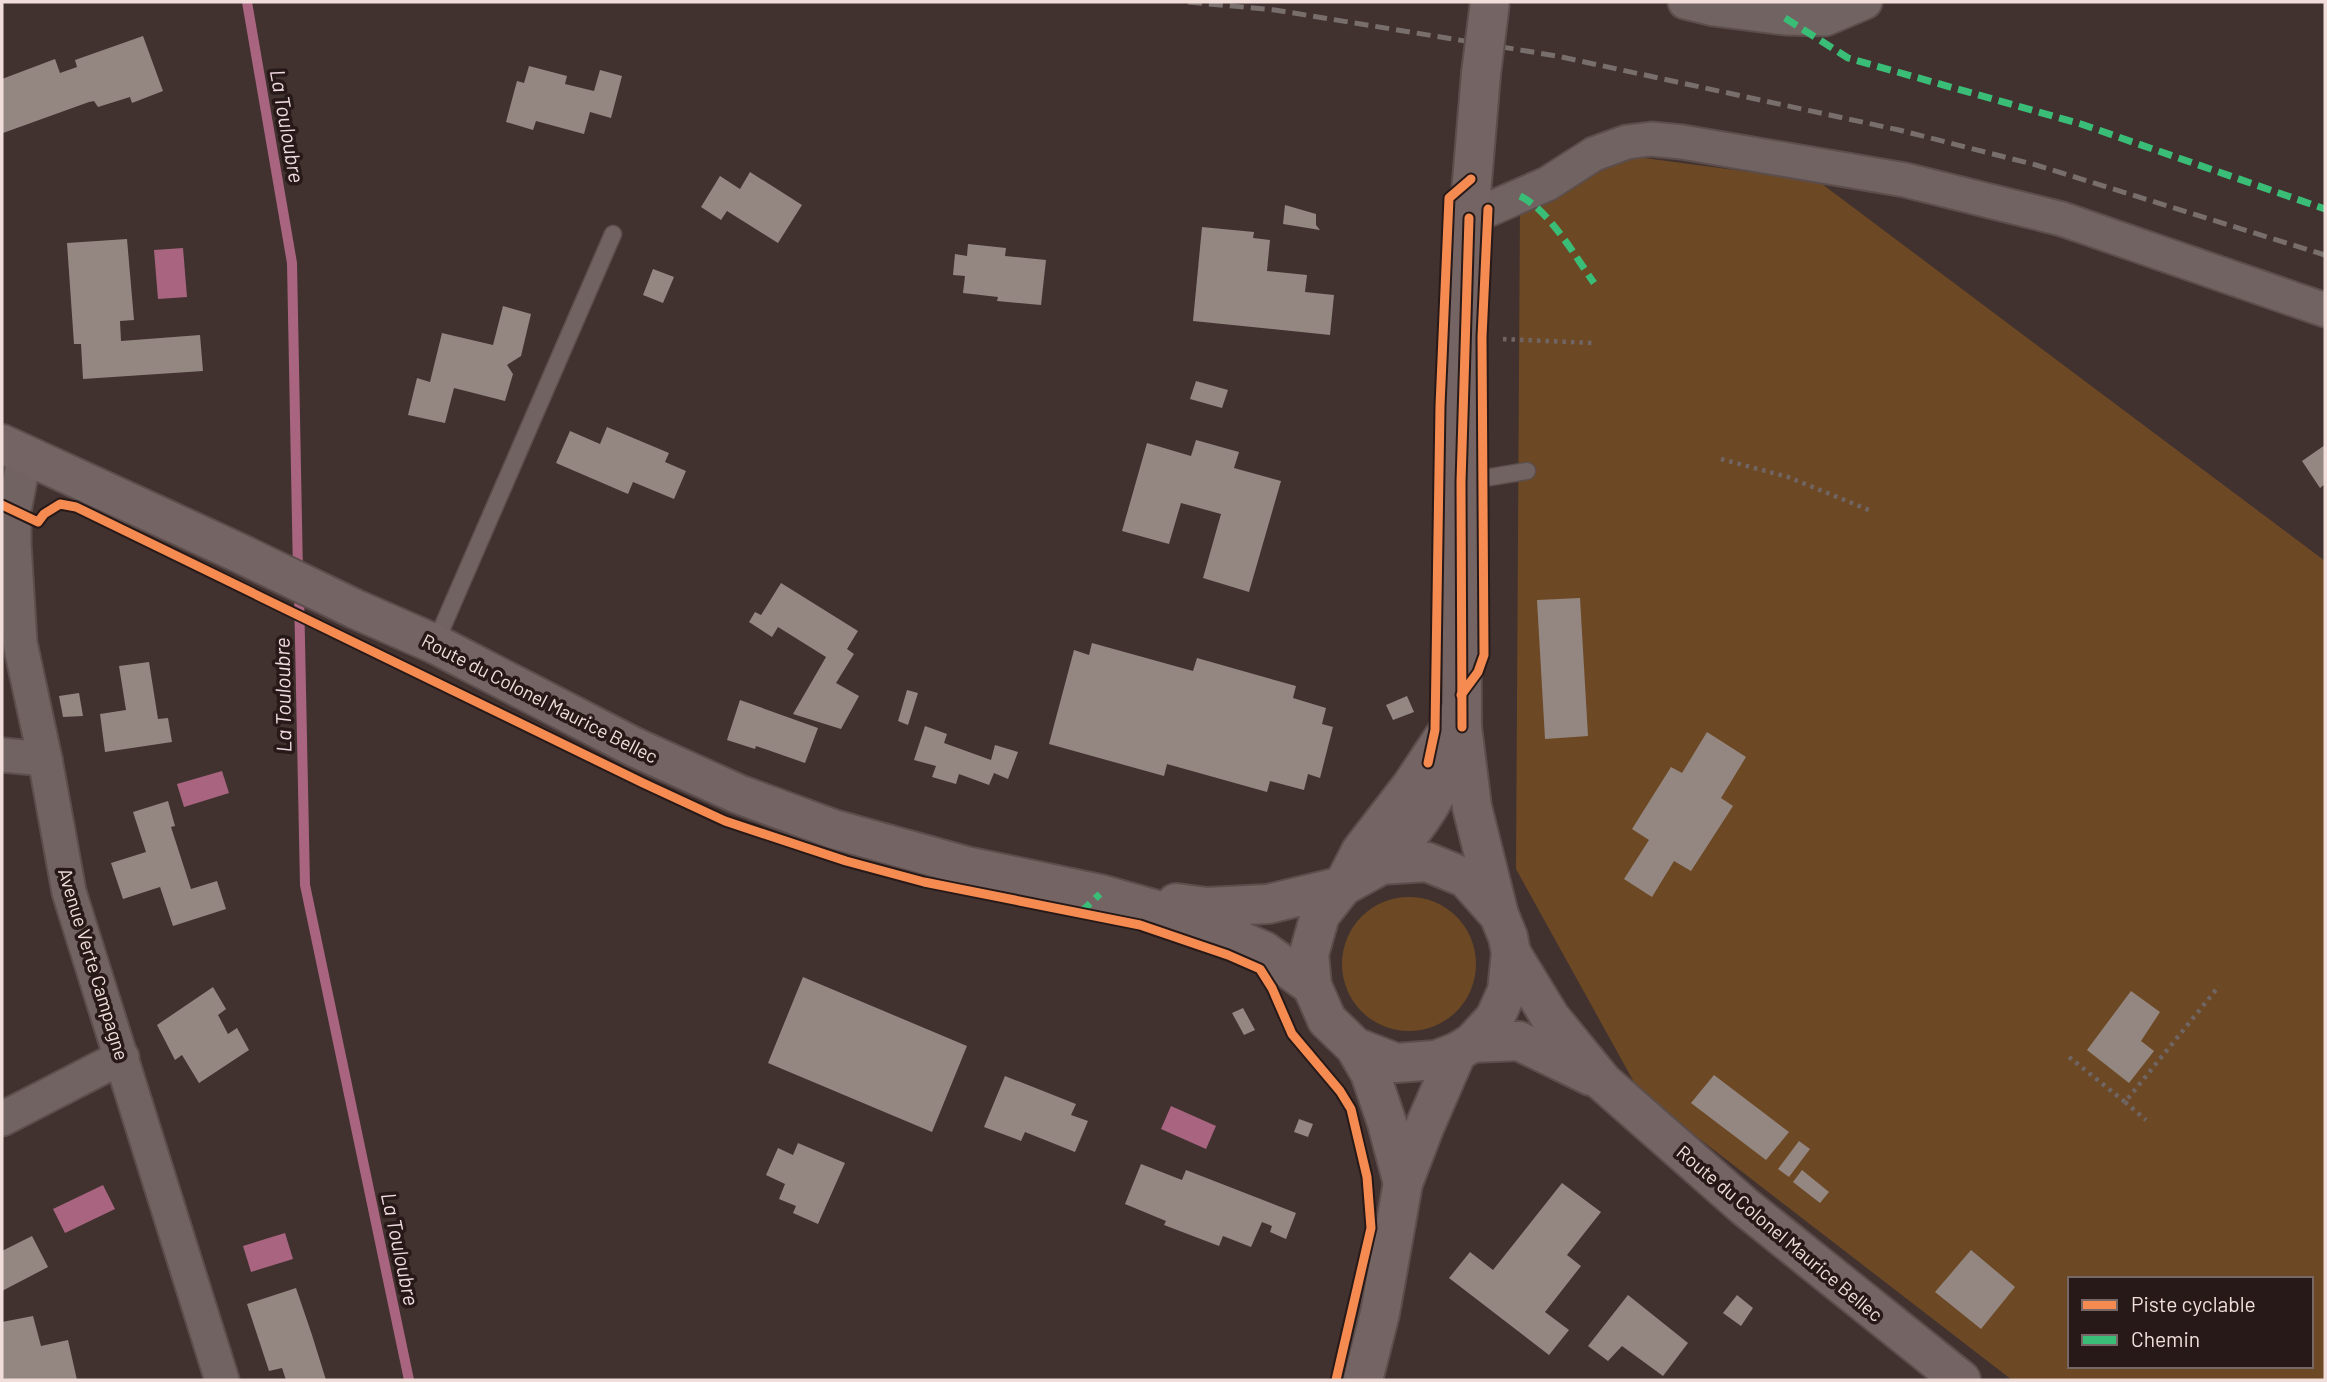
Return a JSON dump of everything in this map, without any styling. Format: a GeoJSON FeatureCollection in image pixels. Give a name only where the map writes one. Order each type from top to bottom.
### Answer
{"type":"FeatureCollection","features":[{"type":"Feature","properties":{"kind":"main road"},"geometry":{"type":"LineString","coordinates":[[1363,1380],[1380,1313],[1403,1183],[1424,1128],[1465,1047],[1494,1018],[1507,991],[1511,953],[1472,807],[1461,719],[1461,482],[1469,218],[1490,2]]}},
{"type":"Feature","properties":{"kind":"main road","name":"Route du Colonel Maurice Bellec"},"geometry":{"type":"LineString","coordinates":[[14,449],[435,644],[634,747],[762,803],[832,829],[966,866],[1100,894],[1192,920],[1264,951],[1312,986]]}},
{"type":"Feature","properties":{"kind":"main road"},"geometry":{"type":"LineString","coordinates":[[1343,886],[1381,865],[1408,838],[1434,800],[1447,771],[1461,719]]}},
{"type":"Feature","properties":{"kind":"main road"},"geometry":{"type":"LineString","coordinates":[[1403,1183],[1370,1073],[1355,1047],[1327,1020],[1312,986],[1309,954],[1320,915],[1343,886],[1361,851],[1461,719]]}},
{"type":"Feature","properties":{"kind":"main road"},"geometry":{"type":"LineString","coordinates":[[1381,865],[1427,862],[1466,878],[1499,915]]}},
{"type":"Feature","properties":{"kind":"main road","name":"Route du Colonel Maurice Bellec"},"geometry":{"type":"LineString","coordinates":[[1100,894],[1207,907],[1268,904],[1343,886]]}},
{"type":"Feature","properties":{"kind":"main road","name":"Route du Colonel Maurice Bellec"},"geometry":{"type":"LineString","coordinates":[[1511,953],[1550,1017],[1603,1082],[1744,1206],[1961,1380]]}},
{"type":"Feature","properties":{"kind":"main road","name":"Route du Colonel Maurice Bellec"},"geometry":{"type":"LineString","coordinates":[[1465,1047],[1519,1041],[1603,1082]]}},
{"type":"Feature","properties":{"kind":"main road"},"geometry":{"type":"LineString","coordinates":[[1355,1047],[1396,1063],[1436,1060],[1465,1047]]}},
{"type":"Feature","properties":{"kind":"street"},"geometry":{"type":"LineString","coordinates":[[1685,2],[1714,9],[1785,18],[1825,19],[1865,2]]}},
{"type":"Feature","properties":{"kind":"street"},"geometry":{"type":"LineString","coordinates":[[1469,218],[1547,184],[1594,154],[1627,142],[1651,139],[1682,142],[1905,180],[2062,219],[2325,310]]}},
{"type":"Feature","properties":{"kind":"street","name":"Avenue Verte Campagne"},"geometry":{"type":"LineString","coordinates":[[14,449],[20,643],[45,759],[69,892],[222,1380]]}},
{"type":"Feature","properties":{"kind":"street"},"geometry":{"type":"LineString","coordinates":[[2,755],[45,759]]}},
{"type":"Feature","properties":{"kind":"street"},"geometry":{"type":"LineString","coordinates":[[2,1119],[122,1057]]}},
{"type":"Feature","properties":{"kind":"lane"},"geometry":{"type":"LineString","coordinates":[[435,644],[613,234]]}},
{"type":"Feature","properties":{"kind":"lane"},"geometry":{"type":"LineString","coordinates":[[1461,482],[1527,471]]}},
{"type":"Feature","properties":{"kind":"path"},"geometry":{"type":"LineString","coordinates":[[1519,341],[1593,343]]}},
{"type":"Feature","properties":{"kind":"path"},"geometry":{"type":"LineString","coordinates":[[1721,459],[1788,477],[1869,510]]}},
{"type":"Feature","properties":{"kind":"path"},"geometry":{"type":"LineString","coordinates":[[2125,1102],[2219,986]]}},
{"type":"Feature","properties":{"kind":"path"},"geometry":{"type":"LineString","coordinates":[[2069,1058],[2146,1120]]}},
{"type":"Feature","properties":{"kind":"shaded area"},"geometry":{"type":"Polygon","coordinates":[[[1629,156],[1818,181],[2325,561],[2325,1380],[2012,1380],[1640,1093],[1516,869],[1520,205],[1629,156]]]}},
{"type":"Feature","properties":{"kind":"shaded area"},"geometry":{"type":"Polygon","coordinates":[[[183,248],[187,297],[158,299],[154,250],[183,248]]]}},
{"type":"Feature","properties":{"kind":"shaded area"},"geometry":{"type":"Polygon","coordinates":[[[222,771],[229,793],[184,807],[177,784],[222,771]]]}},
{"type":"Feature","properties":{"kind":"shaded area"},"geometry":{"type":"Polygon","coordinates":[[[1409,897],[1435,902],[1457,916],[1471,938],[1476,964],[1471,990],[1457,1012],[1435,1026],[1409,1031],[1383,1026],[1361,1012],[1347,990],[1342,964],[1347,938],[1361,916],[1383,902],[1409,897]]]}},
{"type":"Feature","properties":{"kind":"shaded area"},"geometry":{"type":"Polygon","coordinates":[[[1171,1106],[1216,1126],[1206,1149],[1161,1129],[1171,1106]]]}},
{"type":"Feature","properties":{"kind":"shaded area"},"geometry":{"type":"Polygon","coordinates":[[[103,1185],[115,1209],[65,1233],[53,1209],[103,1185]]]}},
{"type":"Feature","properties":{"kind":"shaded area"},"geometry":{"type":"Polygon","coordinates":[[[285,1233],[293,1259],[251,1272],[243,1246],[285,1233]]]}},
{"type":"Feature","properties":{"kind":"building"},"geometry":{"type":"Polygon","coordinates":[[[143,36],[163,91],[132,103],[130,97],[98,107],[94,101],[89,102],[3,133],[2,79],[55,59],[60,73],[77,67],[75,60],[143,36]]]}},
{"type":"Feature","properties":{"kind":"building"},"geometry":{"type":"Polygon","coordinates":[[[529,66],[567,76],[565,84],[594,91],[600,70],[622,76],[611,118],[590,112],[584,134],[536,121],[533,130],[506,122],[517,81],[524,83],[529,66]]]}},
{"type":"Feature","properties":{"kind":"building"},"geometry":{"type":"Polygon","coordinates":[[[750,172],[802,205],[778,243],[727,211],[721,220],[701,207],[720,176],[740,189],[750,172]]]}},
{"type":"Feature","properties":{"kind":"building"},"geometry":{"type":"Polygon","coordinates":[[[1285,205],[1316,214],[1316,225],[1320,230],[1283,224],[1285,205]]]}},
{"type":"Feature","properties":{"kind":"building"},"geometry":{"type":"Polygon","coordinates":[[[1202,227],[1254,232],[1253,238],[1270,240],[1267,271],[1307,275],[1305,292],[1334,295],[1330,335],[1193,321],[1202,227]]]}},
{"type":"Feature","properties":{"kind":"building"},"geometry":{"type":"Polygon","coordinates":[[[127,239],[134,320],[120,321],[121,341],[200,335],[203,371],[83,379],[81,344],[74,344],[67,243],[127,239]]]}},
{"type":"Feature","properties":{"kind":"building"},"geometry":{"type":"Polygon","coordinates":[[[968,244],[1006,248],[1005,256],[1046,260],[1041,305],[997,301],[998,297],[963,293],[965,276],[953,275],[955,254],[967,256],[968,244]]]}},
{"type":"Feature","properties":{"kind":"building"},"geometry":{"type":"Polygon","coordinates":[[[653,269],[674,277],[663,303],[643,295],[653,269]]]}},
{"type":"Feature","properties":{"kind":"building"},"geometry":{"type":"Polygon","coordinates":[[[503,306],[531,314],[521,356],[507,365],[513,374],[505,401],[454,388],[445,423],[408,415],[417,378],[430,382],[442,333],[493,345],[503,306]]]}},
{"type":"Feature","properties":{"kind":"building"},"geometry":{"type":"Polygon","coordinates":[[[1196,381],[1228,390],[1222,408],[1190,399],[1196,381]]]}},
{"type":"Feature","properties":{"kind":"building"},"geometry":{"type":"Polygon","coordinates":[[[607,427],[669,453],[665,462],[686,471],[674,499],[633,482],[628,494],[556,463],[570,431],[600,444],[607,427]]]}},
{"type":"Feature","properties":{"kind":"building"},"geometry":{"type":"Polygon","coordinates":[[[1196,440],[1239,452],[1234,468],[1281,481],[1249,592],[1203,578],[1221,514],[1181,503],[1169,544],[1122,531],[1147,443],[1191,456],[1196,440]]]}},
{"type":"Feature","properties":{"kind":"building"},"geometry":{"type":"Polygon","coordinates":[[[2325,445],[2325,484],[2320,488],[2302,461],[2325,445]]]}},
{"type":"Feature","properties":{"kind":"building"},"geometry":{"type":"Polygon","coordinates":[[[781,583],[858,631],[847,649],[854,654],[836,683],[859,696],[841,729],[793,714],[826,657],[778,627],[772,637],[749,622],[755,612],[761,615],[781,583]]]}},
{"type":"Feature","properties":{"kind":"building"},"geometry":{"type":"Polygon","coordinates":[[[1580,598],[1588,736],[1545,739],[1537,600],[1580,598]]]}},
{"type":"Feature","properties":{"kind":"building"},"geometry":{"type":"Polygon","coordinates":[[[1092,643],[1193,671],[1197,658],[1296,686],[1293,698],[1326,708],[1322,724],[1333,727],[1320,778],[1308,774],[1304,790],[1270,781],[1267,792],[1167,764],[1164,776],[1049,744],[1074,650],[1089,655],[1092,643]]]}},
{"type":"Feature","properties":{"kind":"building"},"geometry":{"type":"Polygon","coordinates":[[[149,662],[158,719],[168,718],[172,742],[105,752],[100,714],[126,710],[119,666],[149,662]]]}},
{"type":"Feature","properties":{"kind":"building"},"geometry":{"type":"Polygon","coordinates":[[[907,690],[918,693],[908,725],[898,721],[907,690]]]}},
{"type":"Feature","properties":{"kind":"building"},"geometry":{"type":"Polygon","coordinates":[[[79,693],[83,716],[63,717],[59,696],[79,693]]]}},
{"type":"Feature","properties":{"kind":"building"},"geometry":{"type":"Polygon","coordinates":[[[1407,696],[1414,712],[1393,720],[1386,705],[1407,696]]]}},
{"type":"Feature","properties":{"kind":"building"},"geometry":{"type":"Polygon","coordinates":[[[740,700],[818,728],[805,763],[756,746],[755,749],[727,740],[740,700]]]}},
{"type":"Feature","properties":{"kind":"building"},"geometry":{"type":"Polygon","coordinates":[[[925,726],[947,734],[944,743],[991,760],[995,745],[1018,752],[1008,779],[994,773],[989,785],[959,774],[956,784],[932,777],[936,766],[914,760],[925,726]]]}},
{"type":"Feature","properties":{"kind":"building"},"geometry":{"type":"Polygon","coordinates":[[[1707,732],[1746,757],[1721,798],[1733,806],[1691,871],[1674,861],[1652,897],[1624,879],[1649,840],[1632,829],[1671,767],[1682,773],[1707,732]]]}},
{"type":"Feature","properties":{"kind":"building"},"geometry":{"type":"Polygon","coordinates":[[[168,801],[175,826],[171,827],[191,889],[217,881],[226,909],[173,926],[160,887],[123,899],[111,863],[146,852],[133,812],[168,801]]]}},
{"type":"Feature","properties":{"kind":"building"},"geometry":{"type":"Polygon","coordinates":[[[803,977],[967,1046],[932,1132],[768,1063],[803,977]]]}},
{"type":"Feature","properties":{"kind":"building"},"geometry":{"type":"Polygon","coordinates":[[[213,987],[226,1009],[218,1015],[228,1034],[237,1028],[249,1050],[199,1083],[182,1055],[175,1060],[157,1025],[213,987]]]}},
{"type":"Feature","properties":{"kind":"building"},"geometry":{"type":"Polygon","coordinates":[[[2131,991],[2160,1012],[2141,1041],[2154,1051],[2129,1083],[2087,1050],[2131,991]]]}},
{"type":"Feature","properties":{"kind":"building"},"geometry":{"type":"Polygon","coordinates":[[[1243,1008],[1255,1030],[1244,1035],[1232,1013],[1243,1008]]]}},
{"type":"Feature","properties":{"kind":"building"},"geometry":{"type":"Polygon","coordinates":[[[1714,1075],[1789,1132],[1766,1160],[1691,1103],[1714,1075]]]}},
{"type":"Feature","properties":{"kind":"building"},"geometry":{"type":"Polygon","coordinates":[[[1005,1076],[1076,1104],[1071,1115],[1088,1121],[1075,1152],[1025,1132],[1021,1141],[984,1127],[1005,1076]]]}},
{"type":"Feature","properties":{"kind":"building"},"geometry":{"type":"Polygon","coordinates":[[[1299,1119],[1313,1124],[1308,1137],[1294,1132],[1299,1119]]]}},
{"type":"Feature","properties":{"kind":"building"},"geometry":{"type":"Polygon","coordinates":[[[1799,1141],[1810,1149],[1789,1177],[1778,1169],[1799,1141]]]}},
{"type":"Feature","properties":{"kind":"building"},"geometry":{"type":"Polygon","coordinates":[[[798,1143],[845,1163],[818,1224],[793,1213],[796,1206],[779,1199],[785,1184],[766,1175],[778,1148],[793,1155],[798,1143]]]}},
{"type":"Feature","properties":{"kind":"building"},"geometry":{"type":"Polygon","coordinates":[[[1141,1164],[1182,1180],[1186,1170],[1296,1213],[1286,1239],[1270,1232],[1272,1226],[1262,1222],[1251,1247],[1223,1236],[1219,1246],[1164,1225],[1166,1221],[1125,1204],[1141,1164]]]}},
{"type":"Feature","properties":{"kind":"building"},"geometry":{"type":"Polygon","coordinates":[[[1802,1170],[1829,1192],[1820,1203],[1793,1182],[1802,1170]]]}},
{"type":"Feature","properties":{"kind":"building"},"geometry":{"type":"Polygon","coordinates":[[[1562,1183],[1601,1212],[1567,1255],[1581,1266],[1545,1312],[1569,1330],[1549,1355],[1449,1278],[1470,1252],[1493,1270],[1562,1183]]]}},
{"type":"Feature","properties":{"kind":"building"},"geometry":{"type":"Polygon","coordinates":[[[32,1236],[48,1267],[2,1291],[2,1251],[32,1236]]]}},
{"type":"Feature","properties":{"kind":"building"},"geometry":{"type":"Polygon","coordinates":[[[1971,1250],[2015,1287],[1981,1329],[1935,1292],[1971,1250]]]}},
{"type":"Feature","properties":{"kind":"building"},"geometry":{"type":"Polygon","coordinates":[[[296,1288],[326,1380],[286,1380],[282,1368],[269,1371],[247,1304],[296,1288]]]}},
{"type":"Feature","properties":{"kind":"building"},"geometry":{"type":"Polygon","coordinates":[[[1628,1295],[1688,1343],[1663,1376],[1622,1346],[1608,1361],[1588,1346],[1628,1295]]]}},
{"type":"Feature","properties":{"kind":"building"},"geometry":{"type":"Polygon","coordinates":[[[1737,1295],[1753,1308],[1741,1326],[1723,1313],[1737,1295]]]}},
{"type":"Feature","properties":{"kind":"building"},"geometry":{"type":"Polygon","coordinates":[[[33,1316],[41,1346],[68,1340],[77,1380],[2,1380],[2,1322],[33,1316]]]}},
{"type":"Feature","properties":{"kind":"waterway","name":"La Touloubre"},"geometry":{"type":"LineString","coordinates":[[247,2],[292,263],[298,573]]}},
{"type":"Feature","properties":{"kind":"waterway","name":"La Touloubre"},"geometry":{"type":"LineString","coordinates":[[299,592],[305,885],[409,1380]]}},
{"type":"Feature","properties":{"kind":"railway"},"geometry":{"type":"LineString","coordinates":[[1188,2],[1275,10],[1557,56],[1899,130],[2036,165],[2325,255]]}},
{"type":"Feature","properties":{"kind":"marked path"},"geometry":{"type":"LineString","coordinates":[[1785,18],[1848,58],[2081,124],[2325,209]]}},
{"type":"Feature","properties":{"kind":"marked path"},"geometry":{"type":"LineString","coordinates":[[1520,196],[1551,223],[1594,283]]}},
{"type":"Feature","properties":{"kind":"marked path"},"geometry":{"type":"LineString","coordinates":[[1080,913],[1100,894]]}},
{"type":"Feature","properties":{"kind":"cycle path"},"geometry":{"type":"LineString","coordinates":[[1428,763],[1435,730],[1440,406],[1449,198],[1471,179]]}},
{"type":"Feature","properties":{"kind":"cycle path"},"geometry":{"type":"LineString","coordinates":[[1461,695],[1478,672],[1484,655],[1482,337],[1488,209]]}},
{"type":"Feature","properties":{"kind":"cycle path"},"geometry":{"type":"LineString","coordinates":[[1462,727],[1461,482],[1469,218]]}},
{"type":"Feature","properties":{"kind":"cycle path"},"geometry":{"type":"LineString","coordinates":[[2,505],[38,522],[44,514],[60,504],[76,507],[725,821],[846,861],[924,882],[1140,925],[1228,955],[1260,969],[1272,988],[1292,1034],[1340,1091],[1351,1109],[1367,1177],[1371,1228],[1336,1380]]}}]}
